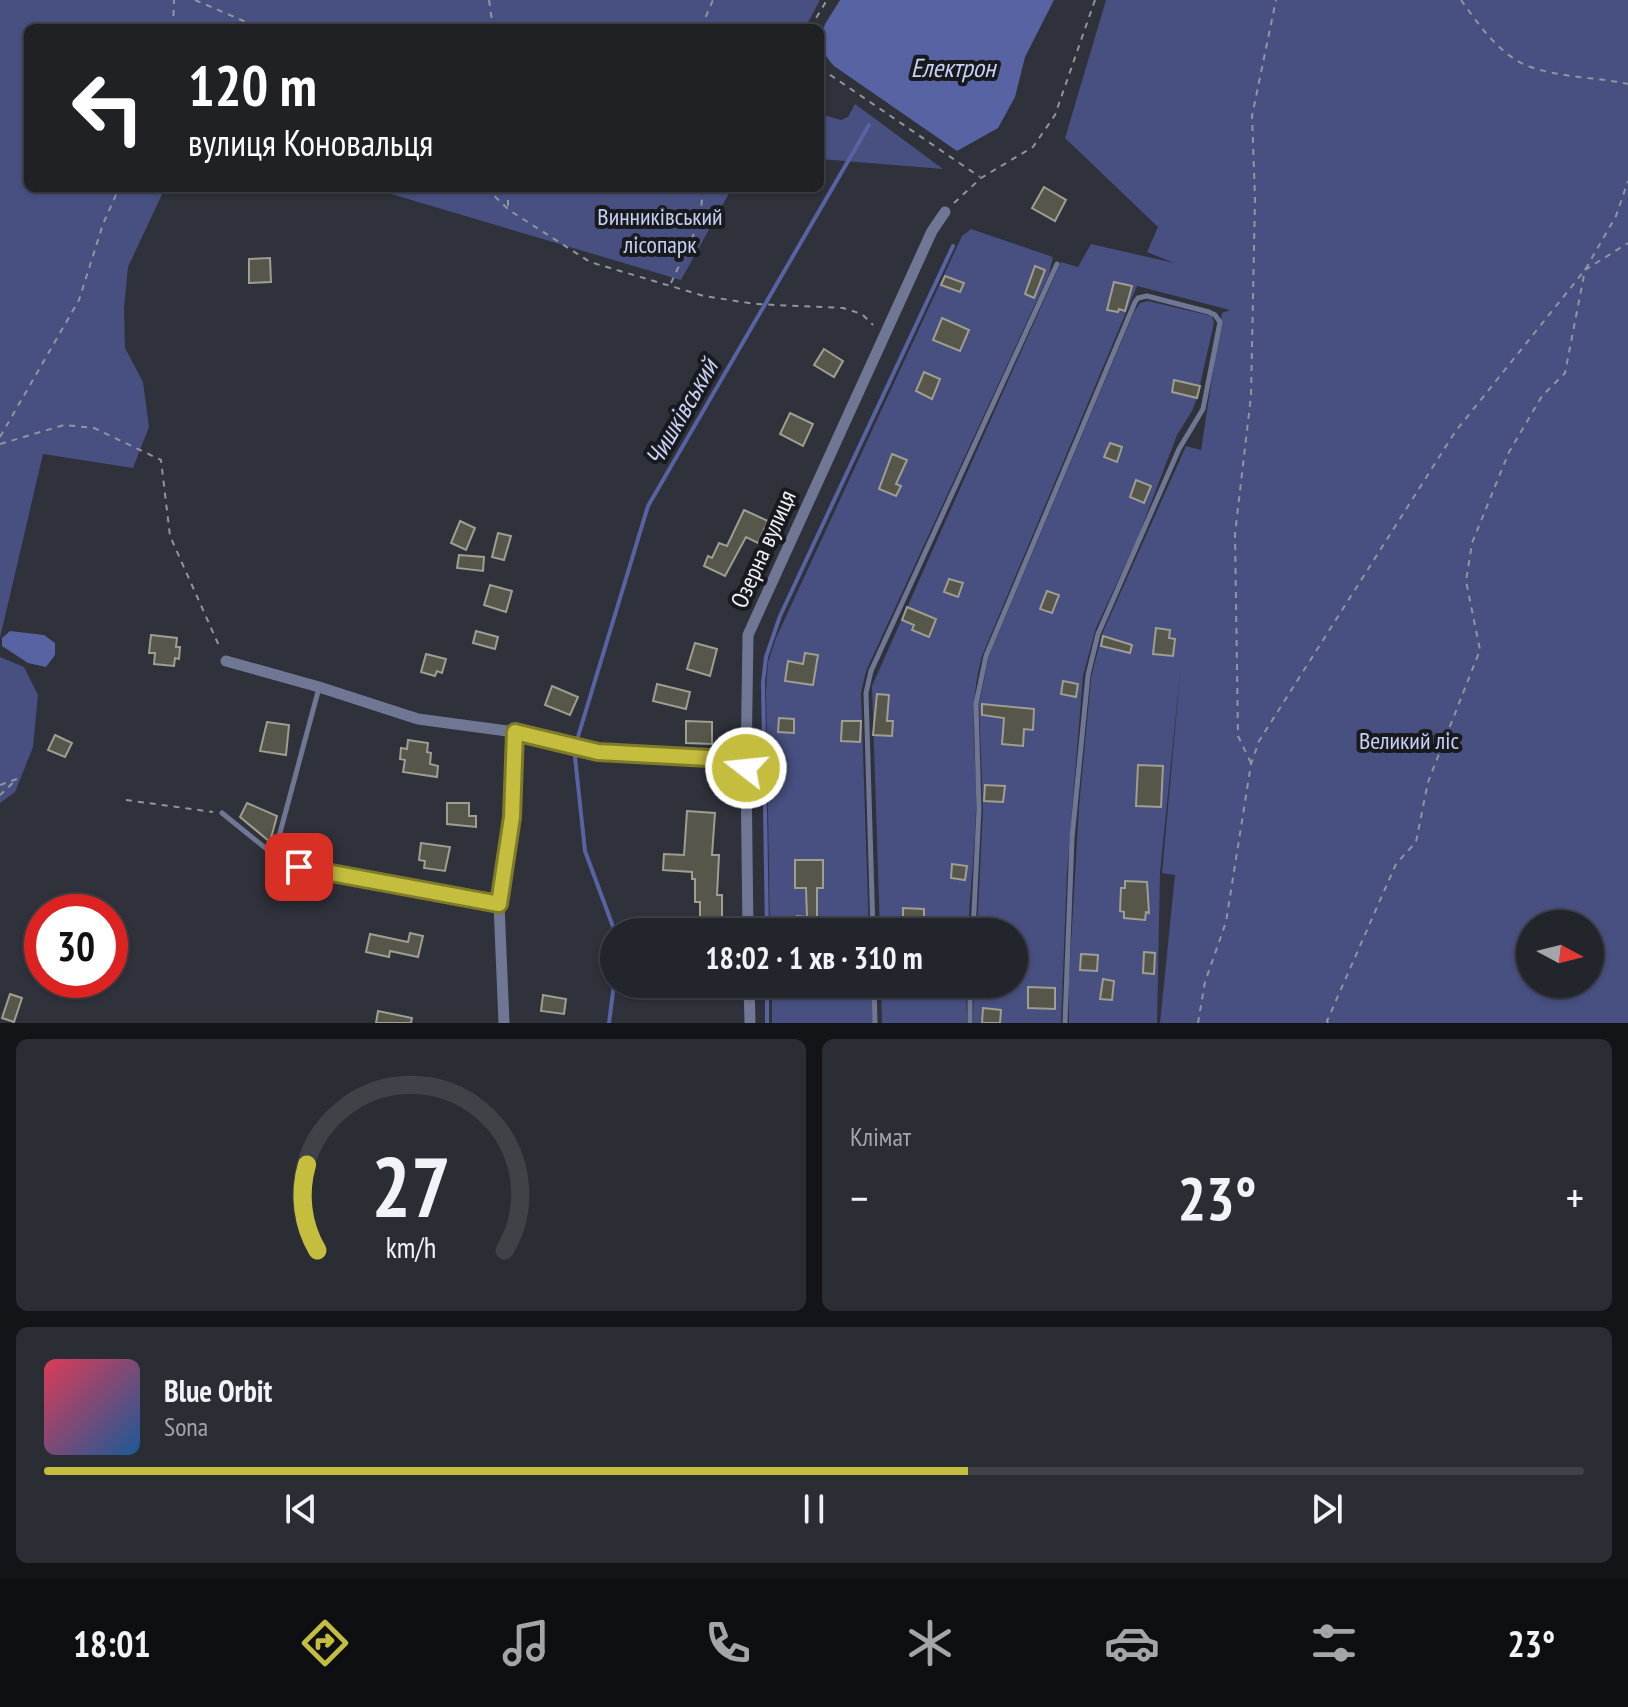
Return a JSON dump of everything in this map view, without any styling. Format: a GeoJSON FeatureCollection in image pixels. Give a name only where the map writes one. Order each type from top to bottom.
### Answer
{"type":"FeatureCollection","features":[{"type":"Feature","properties":{"kind":"street","name":"Озерна вулиця"},"geometry":{"type":"LineString","coordinates":[[748,918],[748,635],[932,231],[945,212]]}},
{"type":"Feature","properties":{"kind":"street"},"geometry":{"type":"LineString","coordinates":[[226,661],[418,719],[515,732],[598,752],[709,758],[746,768]]}},
{"type":"Feature","properties":{"kind":"street"},"geometry":{"type":"LineString","coordinates":[[499,904],[504,1023]]}},
{"type":"Feature","properties":{"kind":"street"},"geometry":{"type":"LineString","coordinates":[[749,998],[750,1023]]}},
{"type":"Feature","properties":{"kind":"lane"},"geometry":{"type":"LineString","coordinates":[[873,918],[866,693],[871,671],[1057,264]]}},
{"type":"Feature","properties":{"kind":"lane"},"geometry":{"type":"LineString","coordinates":[[974,918],[979,809],[976,704],[986,656],[1135,302],[1147,296],[1209,312],[1220,322],[1203,409],[1179,449],[1103,621],[1088,675],[1072,838],[1065,1023]]}},
{"type":"Feature","properties":{"kind":"lane"},"geometry":{"type":"LineString","coordinates":[[274,855],[319,687]]}},
{"type":"Feature","properties":{"kind":"lane"},"geometry":{"type":"LineString","coordinates":[[222,813],[274,855],[299,867],[499,904],[512,817],[515,732]]}},
{"type":"Feature","properties":{"kind":"lane"},"geometry":{"type":"LineString","coordinates":[[874,998],[875,1023]]}},
{"type":"Feature","properties":{"kind":"lane"},"geometry":{"type":"LineString","coordinates":[[970,998],[970,1023]]}},
{"type":"Feature","properties":{"kind":"path"},"geometry":{"type":"LineString","coordinates":[[173,24],[174,0]]}},
{"type":"Feature","properties":{"kind":"path"},"geometry":{"type":"LineString","coordinates":[[195,0],[251,24]]}},
{"type":"Feature","properties":{"kind":"path"},"geometry":{"type":"LineString","coordinates":[[489,0],[492,24]]}},
{"type":"Feature","properties":{"kind":"path"},"geometry":{"type":"LineString","coordinates":[[703,24],[713,0]]}},
{"type":"Feature","properties":{"kind":"path"},"geometry":{"type":"LineString","coordinates":[[812,24],[827,0]]}},
{"type":"Feature","properties":{"kind":"path"},"geometry":{"type":"LineString","coordinates":[[945,212],[981,178],[1033,147],[1055,115],[1095,0]]}},
{"type":"Feature","properties":{"kind":"path"},"geometry":{"type":"LineString","coordinates":[[1251,764],[1238,736],[1235,534],[1251,396],[1255,198],[1252,116],[1276,0]]}},
{"type":"Feature","properties":{"kind":"path"},"geometry":{"type":"LineString","coordinates":[[1461,0],[1482,29],[1506,52],[1532,68],[1628,84]]}},
{"type":"Feature","properties":{"kind":"path"},"geometry":{"type":"LineString","coordinates":[[824,71],[981,178]]}},
{"type":"Feature","properties":{"kind":"path"},"geometry":{"type":"LineString","coordinates":[[1198,1023],[1205,982],[1226,922],[1251,764],[1259,741],[1455,432],[1585,270],[1616,216],[1628,181]]}},
{"type":"Feature","properties":{"kind":"path"},"geometry":{"type":"LineString","coordinates":[[0,437],[79,300],[103,224],[117,192]]}},
{"type":"Feature","properties":{"kind":"path"},"geometry":{"type":"LineString","coordinates":[[490,192],[509,210],[590,262],[704,296],[755,304],[843,308],[862,314],[874,325],[883,341]]}},
{"type":"Feature","properties":{"kind":"path"},"geometry":{"type":"LineString","coordinates":[[508,192],[509,210]]}},
{"type":"Feature","properties":{"kind":"path"},"geometry":{"type":"LineString","coordinates":[[671,284],[700,221],[703,192]]}},
{"type":"Feature","properties":{"kind":"path"},"geometry":{"type":"LineString","coordinates":[[1327,1022],[1396,864],[1416,842],[1428,782],[1480,650],[1466,581],[1472,543],[1509,452],[1542,396],[1565,373],[1585,270],[1628,243]]}},
{"type":"Feature","properties":{"kind":"path"},"geometry":{"type":"LineString","coordinates":[[0,444],[64,425],[94,428],[161,460],[170,536],[226,661]]}},
{"type":"Feature","properties":{"kind":"path"},"geometry":{"type":"LineString","coordinates":[[0,785],[17,779],[0,795]]}},
{"type":"Feature","properties":{"kind":"path"},"geometry":{"type":"LineString","coordinates":[[126,800],[222,813]]}},
{"type":"Feature","properties":{"kind":"green space"},"geometry":{"type":"Polygon","coordinates":[[[0,0],[820,0],[807,24],[24,24],[24,192],[163,192],[128,267],[124,308],[125,348],[143,382],[149,427],[133,468],[43,454],[0,638],[0,0]]]}},
{"type":"Feature","properties":{"kind":"green space","name":"Великий ліс"},"geometry":{"type":"Polygon","coordinates":[[[1106,0],[1628,0],[1628,1023],[1160,1023],[1175,875],[1162,873],[1181,664],[1160,873],[1157,1023],[1069,1023],[1079,807],[1091,678],[1102,634],[1186,446],[1201,450],[1222,313],[1230,310],[1137,286],[982,656],[974,714],[976,809],[969,918],[880,918],[872,686],[1061,262],[1078,267],[1091,244],[1174,263],[1147,252],[1158,227],[1065,138],[1106,0]]]}},
{"type":"Feature","properties":{"kind":"green space"},"geometry":{"type":"Polygon","coordinates":[[[855,104],[943,169],[824,159],[824,115],[841,120],[848,117],[855,104]]]}},
{"type":"Feature","properties":{"kind":"green space","name":"Винниківський лісопарк"},"geometry":{"type":"Polygon","coordinates":[[[384,192],[730,192],[681,280],[384,192]]]}},
{"type":"Feature","properties":{"kind":"green space"},"geometry":{"type":"Polygon","coordinates":[[[971,229],[1053,257],[1049,274],[866,671],[861,693],[869,918],[770,918],[768,662],[776,638],[962,236],[971,229]]]}},
{"type":"Feature","properties":{"kind":"green space"},"geometry":{"type":"Polygon","coordinates":[[[1148,301],[1212,316],[1214,323],[1197,398],[1177,435],[1138,537],[1096,628],[1083,676],[1067,872],[1061,1023],[973,1023],[974,998],[1028,998],[1028,918],[978,918],[983,809],[979,704],[989,656],[1140,303],[1148,301]]]}},
{"type":"Feature","properties":{"kind":"green space"},"geometry":{"type":"Polygon","coordinates":[[[0,657],[24,667],[38,695],[33,747],[15,792],[0,803],[0,657]]]}},
{"type":"Feature","properties":{"kind":"green space"},"geometry":{"type":"Polygon","coordinates":[[[772,998],[872,998],[873,1023],[772,1023],[772,998]]]}},
{"type":"Feature","properties":{"kind":"green space"},"geometry":{"type":"Polygon","coordinates":[[[881,998],[966,998],[967,1023],[882,1023],[881,998]]]}},
{"type":"Feature","properties":{"kind":"water","name":"Електрон"},"geometry":{"type":"Polygon","coordinates":[[[840,0],[1054,0],[1025,57],[1015,97],[998,128],[957,151],[834,66],[824,52],[824,26],[840,0]]]}},
{"type":"Feature","properties":{"kind":"water"},"geometry":{"type":"Polygon","coordinates":[[[10,631],[44,635],[55,643],[55,655],[46,667],[28,663],[2,646],[2,638],[10,631]]]}},
{"type":"Feature","properties":{"kind":"building"},"geometry":{"type":"Polygon","coordinates":[[[1044,187],[1066,200],[1055,221],[1032,208],[1044,187]]]}},
{"type":"Feature","properties":{"kind":"building"},"geometry":{"type":"Polygon","coordinates":[[[270,258],[271,282],[249,283],[249,259],[270,258]]]}},
{"type":"Feature","properties":{"kind":"building"},"geometry":{"type":"Polygon","coordinates":[[[1035,266],[1045,270],[1034,298],[1025,294],[1035,266]]]}},
{"type":"Feature","properties":{"kind":"building"},"geometry":{"type":"Polygon","coordinates":[[[945,276],[964,283],[960,292],[941,285],[945,276]]]}},
{"type":"Feature","properties":{"kind":"building"},"geometry":{"type":"Polygon","coordinates":[[[1114,282],[1132,286],[1125,311],[1107,310],[1114,282]]]}},
{"type":"Feature","properties":{"kind":"building"},"geometry":{"type":"Polygon","coordinates":[[[942,318],[969,330],[960,351],[933,340],[942,318]]]}},
{"type":"Feature","properties":{"kind":"building"},"geometry":{"type":"Polygon","coordinates":[[[824,349],[843,361],[834,377],[814,365],[824,349]]]}},
{"type":"Feature","properties":{"kind":"building"},"geometry":{"type":"Polygon","coordinates":[[[924,372],[940,379],[932,399],[916,391],[924,372]]]}},
{"type":"Feature","properties":{"kind":"building"},"geometry":{"type":"Polygon","coordinates":[[[1174,380],[1200,386],[1197,398],[1172,392],[1174,380]]]}},
{"type":"Feature","properties":{"kind":"building"},"geometry":{"type":"Polygon","coordinates":[[[790,413],[813,424],[803,446],[780,434],[790,413]]]}},
{"type":"Feature","properties":{"kind":"building"},"geometry":{"type":"Polygon","coordinates":[[[1110,443],[1122,447],[1117,462],[1104,457],[1110,443]]]}},
{"type":"Feature","properties":{"kind":"building"},"geometry":{"type":"Polygon","coordinates":[[[892,454],[907,460],[896,484],[901,486],[896,496],[879,489],[892,454]]]}},
{"type":"Feature","properties":{"kind":"building"},"geometry":{"type":"Polygon","coordinates":[[[1136,480],[1151,486],[1144,503],[1130,497],[1136,480]]]}},
{"type":"Feature","properties":{"kind":"building"},"geometry":{"type":"Polygon","coordinates":[[[744,510],[768,521],[758,543],[746,537],[725,576],[704,566],[719,543],[727,546],[744,510]]]}},
{"type":"Feature","properties":{"kind":"building"},"geometry":{"type":"Polygon","coordinates":[[[460,521],[475,528],[466,550],[451,543],[460,521]]]}},
{"type":"Feature","properties":{"kind":"building"},"geometry":{"type":"Polygon","coordinates":[[[498,533],[511,536],[504,560],[492,557],[498,533]]]}},
{"type":"Feature","properties":{"kind":"building"},"geometry":{"type":"Polygon","coordinates":[[[459,555],[484,557],[483,571],[457,568],[459,555]]]}},
{"type":"Feature","properties":{"kind":"building"},"geometry":{"type":"Polygon","coordinates":[[[949,579],[963,583],[958,597],[944,592],[949,579]]]}},
{"type":"Feature","properties":{"kind":"building"},"geometry":{"type":"Polygon","coordinates":[[[490,585],[512,591],[506,612],[484,605],[490,585]]]}},
{"type":"Feature","properties":{"kind":"building"},"geometry":{"type":"Polygon","coordinates":[[[1047,591],[1059,595],[1052,613],[1040,609],[1047,591]]]}},
{"type":"Feature","properties":{"kind":"building"},"geometry":{"type":"Polygon","coordinates":[[[907,607],[936,619],[929,637],[912,630],[914,625],[902,620],[907,607]]]}},
{"type":"Feature","properties":{"kind":"building"},"geometry":{"type":"Polygon","coordinates":[[[1156,628],[1170,630],[1169,638],[1175,639],[1173,656],[1153,654],[1156,628]]]}},
{"type":"Feature","properties":{"kind":"building"},"geometry":{"type":"Polygon","coordinates":[[[476,631],[498,637],[495,649],[473,643],[476,631]]]}},
{"type":"Feature","properties":{"kind":"building"},"geometry":{"type":"Polygon","coordinates":[[[151,635],[177,638],[179,659],[175,658],[174,666],[154,664],[155,653],[149,653],[151,635]]]}},
{"type":"Feature","properties":{"kind":"building"},"geometry":{"type":"Polygon","coordinates":[[[1103,636],[1132,645],[1130,653],[1101,646],[1103,636]]]}},
{"type":"Feature","properties":{"kind":"building"},"geometry":{"type":"Polygon","coordinates":[[[695,643],[717,649],[710,676],[687,669],[695,643]]]}},
{"type":"Feature","properties":{"kind":"building"},"geometry":{"type":"Polygon","coordinates":[[[805,653],[818,655],[813,685],[785,681],[788,661],[803,664],[805,653]]]}},
{"type":"Feature","properties":{"kind":"building"},"geometry":{"type":"Polygon","coordinates":[[[426,654],[446,659],[442,673],[437,671],[435,676],[421,672],[426,654]]]}},
{"type":"Feature","properties":{"kind":"building"},"geometry":{"type":"Polygon","coordinates":[[[1063,681],[1078,684],[1076,697],[1061,694],[1063,681]]]}},
{"type":"Feature","properties":{"kind":"building"},"geometry":{"type":"Polygon","coordinates":[[[657,684],[690,692],[686,709],[653,701],[657,684]]]}},
{"type":"Feature","properties":{"kind":"building"},"geometry":{"type":"Polygon","coordinates":[[[552,686],[578,697],[570,715],[545,705],[552,686]]]}},
{"type":"Feature","properties":{"kind":"building"},"geometry":{"type":"Polygon","coordinates":[[[877,694],[889,695],[887,721],[893,721],[892,736],[873,735],[877,694]]]}},
{"type":"Feature","properties":{"kind":"building"},"geometry":{"type":"Polygon","coordinates":[[[982,704],[1034,709],[1033,730],[1024,729],[1023,746],[1002,744],[1004,718],[982,715],[982,704]]]}},
{"type":"Feature","properties":{"kind":"building"},"geometry":{"type":"Polygon","coordinates":[[[779,718],[794,719],[794,733],[778,732],[779,718]]]}},
{"type":"Feature","properties":{"kind":"building"},"geometry":{"type":"Polygon","coordinates":[[[686,721],[712,722],[712,744],[686,743],[686,721]]]}},
{"type":"Feature","properties":{"kind":"building"},"geometry":{"type":"Polygon","coordinates":[[[842,721],[861,721],[860,742],[841,741],[842,721]]]}},
{"type":"Feature","properties":{"kind":"building"},"geometry":{"type":"Polygon","coordinates":[[[267,722],[289,725],[286,755],[260,751],[267,722]]]}},
{"type":"Feature","properties":{"kind":"building"},"geometry":{"type":"Polygon","coordinates":[[[55,735],[72,743],[65,757],[48,750],[55,735]]]}},
{"type":"Feature","properties":{"kind":"building"},"geometry":{"type":"Polygon","coordinates":[[[408,740],[428,743],[430,764],[438,766],[437,777],[403,772],[405,760],[400,759],[401,748],[407,749],[408,740]]]}},
{"type":"Feature","properties":{"kind":"building"},"geometry":{"type":"Polygon","coordinates":[[[1138,765],[1163,766],[1161,807],[1136,806],[1138,765]]]}},
{"type":"Feature","properties":{"kind":"building"},"geometry":{"type":"Polygon","coordinates":[[[985,785],[1005,786],[1003,802],[984,801],[985,785]]]}},
{"type":"Feature","properties":{"kind":"building"},"geometry":{"type":"Polygon","coordinates":[[[247,803],[277,816],[270,842],[240,817],[247,803]]]}},
{"type":"Feature","properties":{"kind":"building"},"geometry":{"type":"Polygon","coordinates":[[[447,803],[469,803],[469,816],[476,816],[476,827],[447,824],[447,803]]]}},
{"type":"Feature","properties":{"kind":"building"},"geometry":{"type":"Polygon","coordinates":[[[687,811],[715,813],[712,855],[719,855],[717,895],[722,895],[722,917],[700,917],[700,902],[695,902],[692,872],[663,870],[664,854],[684,855],[687,811]]]}},
{"type":"Feature","properties":{"kind":"building"},"geometry":{"type":"Polygon","coordinates":[[[421,843],[450,847],[445,871],[424,868],[425,861],[419,860],[421,843]]]}},
{"type":"Feature","properties":{"kind":"building"},"geometry":{"type":"Polygon","coordinates":[[[795,860],[823,860],[823,888],[817,888],[817,918],[797,918],[807,917],[806,888],[795,888],[795,860]]]}},
{"type":"Feature","properties":{"kind":"building"},"geometry":{"type":"Polygon","coordinates":[[[952,864],[967,866],[965,880],[951,878],[952,864]]]}},
{"type":"Feature","properties":{"kind":"building"},"geometry":{"type":"Polygon","coordinates":[[[1125,881],[1147,882],[1149,913],[1146,912],[1145,920],[1124,918],[1124,912],[1120,911],[1121,888],[1125,888],[1125,881]]]}},
{"type":"Feature","properties":{"kind":"building"},"geometry":{"type":"Polygon","coordinates":[[[903,908],[924,909],[924,918],[903,918],[903,908]]]}},
{"type":"Feature","properties":{"kind":"building"},"geometry":{"type":"Polygon","coordinates":[[[410,933],[423,936],[418,957],[390,951],[389,957],[366,952],[370,934],[408,942],[410,933]]]}},
{"type":"Feature","properties":{"kind":"building"},"geometry":{"type":"Polygon","coordinates":[[[1144,952],[1155,953],[1154,974],[1143,973],[1144,952]]]}},
{"type":"Feature","properties":{"kind":"building"},"geometry":{"type":"Polygon","coordinates":[[[1081,954],[1098,955],[1097,971],[1080,970],[1081,954]]]}},
{"type":"Feature","properties":{"kind":"building"},"geometry":{"type":"Polygon","coordinates":[[[1103,979],[1114,981],[1112,1000],[1100,999],[1103,979]]]}},
{"type":"Feature","properties":{"kind":"building"},"geometry":{"type":"Polygon","coordinates":[[[1028,987],[1055,988],[1055,1009],[1028,1008],[1028,987]]]}},
{"type":"Feature","properties":{"kind":"building"},"geometry":{"type":"Polygon","coordinates":[[[10,994],[22,998],[14,1022],[2,1018],[10,994]]]}},
{"type":"Feature","properties":{"kind":"building"},"geometry":{"type":"Polygon","coordinates":[[[543,995],[566,999],[564,1014],[541,1011],[543,995]]]}},
{"type":"Feature","properties":{"kind":"building"},"geometry":{"type":"Polygon","coordinates":[[[983,1008],[1001,1010],[1000,1023],[982,1023],[983,1008]]]}},
{"type":"Feature","properties":{"kind":"building"},"geometry":{"type":"Polygon","coordinates":[[[378,1011],[412,1018],[411,1023],[376,1023],[378,1011]]]}},
{"type":"Feature","properties":{"kind":"waterway","name":"Чишківський"},"geometry":{"type":"LineString","coordinates":[[577,740],[648,506],[869,125]]}},
{"type":"Feature","properties":{"kind":"waterway"},"geometry":{"type":"LineString","coordinates":[[767,918],[763,682],[766,657],[780,616],[953,246]]}},
{"type":"Feature","properties":{"kind":"waterway","name":"Чишківський"},"geometry":{"type":"LineString","coordinates":[[575,757],[585,851],[610,918]]}},
{"type":"Feature","properties":{"kind":"waterway","name":"Чишківський"},"geometry":{"type":"LineString","coordinates":[[609,1023],[612,998]]}},
{"type":"Feature","properties":{"kind":"waterway"},"geometry":{"type":"LineString","coordinates":[[767,998],[767,1023]]}},
{"type":"Feature","properties":{"kind":"route"},"geometry":{"type":"LineString","coordinates":[[299,867],[499,904],[512,817],[515,732],[598,752],[709,758],[746,768]]}}]}
